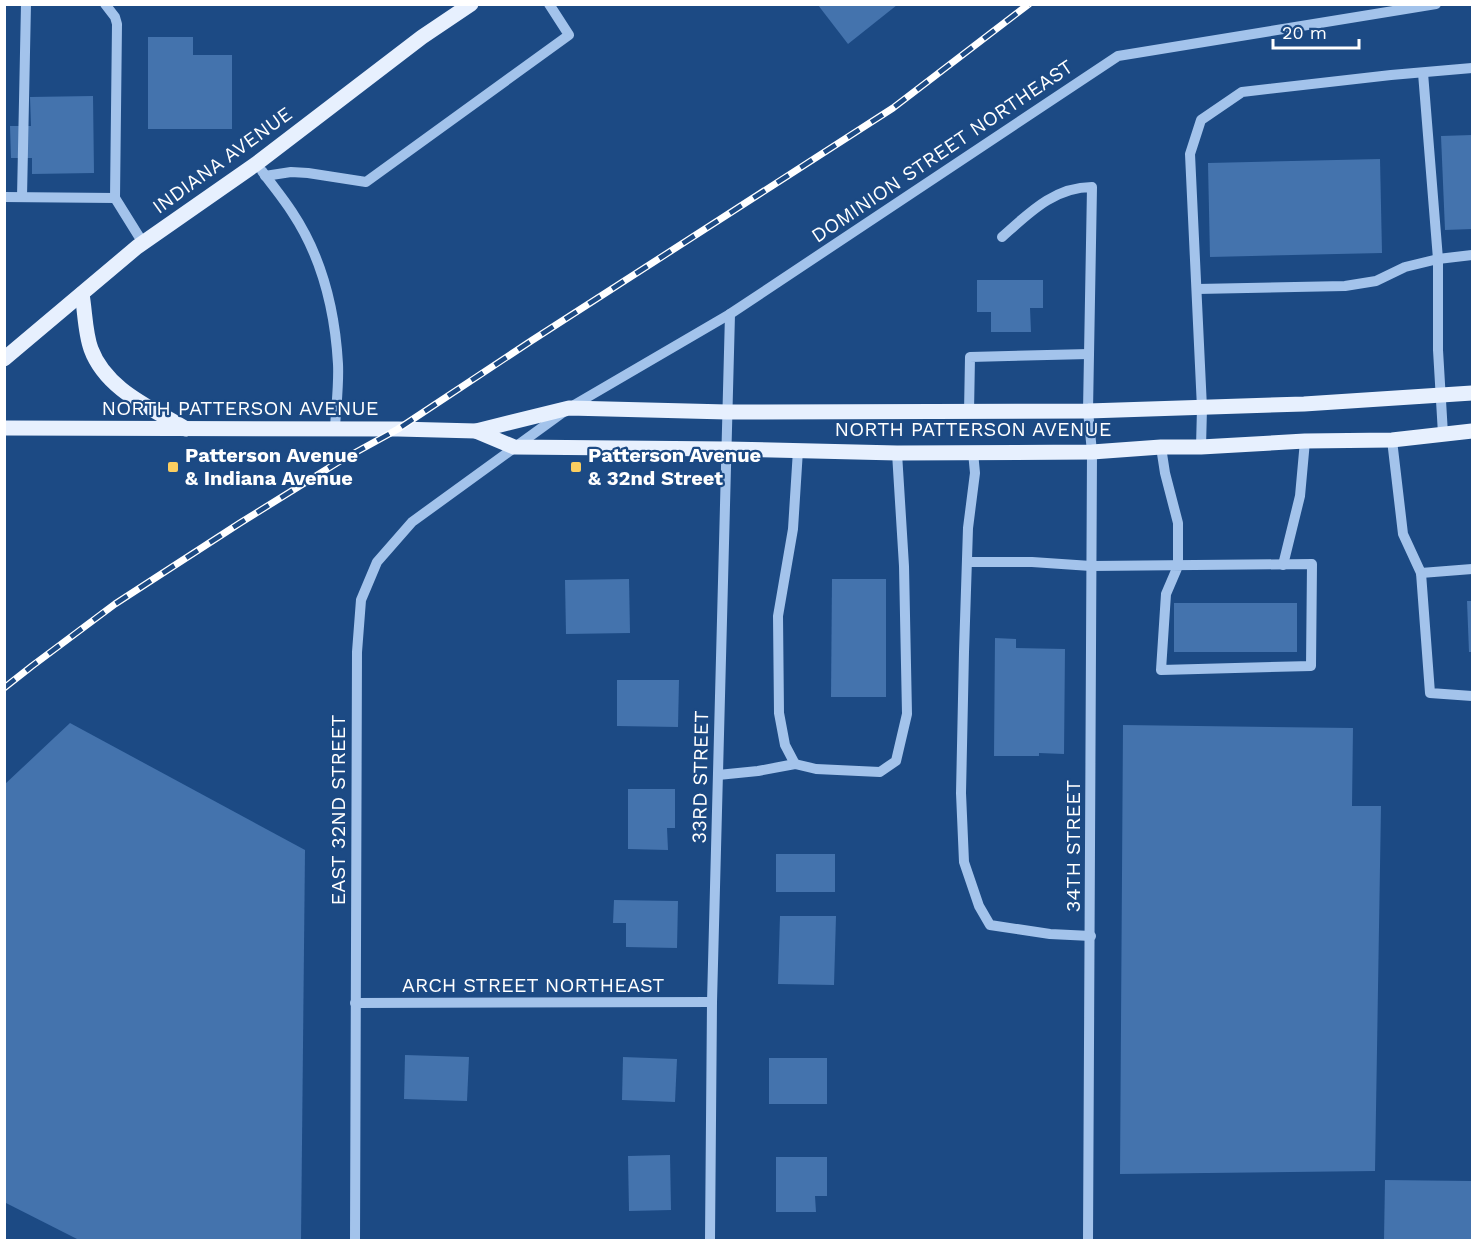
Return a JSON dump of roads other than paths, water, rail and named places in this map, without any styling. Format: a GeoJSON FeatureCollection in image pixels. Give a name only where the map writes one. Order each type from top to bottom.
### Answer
{"type":"FeatureCollection","features":[{"type":"Feature","properties":{"kind":"main road","name":"INDIANA AVENUE"},"geometry":{"type":"LineString","coordinates":[[4,359],[143,243],[261,170],[422,37],[471,4]]}},
{"type":"Feature","properties":{"kind":"main road"},"geometry":{"type":"LineString","coordinates":[[81,294],[91,349],[107,376],[123,390],[186,429]]}},
{"type":"Feature","properties":{"kind":"main road","name":"NORTH PATTERSON AVENUE"},"geometry":{"type":"LineString","coordinates":[[4,428],[335,428],[476,431],[569,408],[727,412],[1088,411],[1304,404],[1473,393]]}},
{"type":"Feature","properties":{"kind":"main road","name":"NORTH PATTERSON AVENUE"},"geometry":{"type":"LineString","coordinates":[[476,431],[514,447],[897,453],[1092,452],[1305,441],[1392,440],[1473,431]]}},
{"type":"Feature","properties":{"kind":"street"},"geometry":{"type":"LineString","coordinates":[[22,197],[26,4]]}},
{"type":"Feature","properties":{"kind":"street"},"geometry":{"type":"LineString","coordinates":[[105,4],[115,17],[117,24],[115,198],[143,243]]}},
{"type":"Feature","properties":{"kind":"street"},"geometry":{"type":"LineString","coordinates":[[261,170],[366,182],[569,35],[549,4]]}},
{"type":"Feature","properties":{"kind":"street","name":"DOMINION STREET NORTHEAST"},"geometry":{"type":"LineString","coordinates":[[514,447],[569,408],[730,314],[1118,56],[1437,4]]}},
{"type":"Feature","properties":{"kind":"street"},"geometry":{"type":"LineString","coordinates":[[1201,447],[1202,408],[1190,154],[1201,120],[1242,92],[1473,68]]}},
{"type":"Feature","properties":{"kind":"street"},"geometry":{"type":"LineString","coordinates":[[1423,74],[1438,259],[1438,350],[1443,434]]}},
{"type":"Feature","properties":{"kind":"street"},"geometry":{"type":"LineString","coordinates":[[261,170],[293,213],[314,252],[328,293],[335,327],[338,366],[335,428]]}},
{"type":"Feature","properties":{"kind":"street","name":"34TH STREET"},"geometry":{"type":"LineString","coordinates":[[1002,237],[1033,209],[1057,195],[1075,187],[1092,187],[1088,411],[1092,452],[1088,1240]]}},
{"type":"Feature","properties":{"kind":"street"},"geometry":{"type":"LineString","coordinates":[[4,197],[115,198]]}},
{"type":"Feature","properties":{"kind":"street"},"geometry":{"type":"LineString","coordinates":[[1197,289],[1345,286],[1376,281],[1405,267],[1438,259],[1473,255]]}},
{"type":"Feature","properties":{"kind":"street","name":"33RD STREET"},"geometry":{"type":"LineString","coordinates":[[710,1240],[712,1002],[730,314]]}},
{"type":"Feature","properties":{"kind":"street"},"geometry":{"type":"LineString","coordinates":[[969,412],[970,357],[1089,354]]}},
{"type":"Feature","properties":{"kind":"street"},"geometry":{"type":"LineString","coordinates":[[1392,440],[1403,534],[1420,573],[1430,693],[1473,696]]}},
{"type":"Feature","properties":{"kind":"street"},"geometry":{"type":"LineString","coordinates":[[1283,565],[1300,496],[1305,441]]}},
{"type":"Feature","properties":{"kind":"street","name":"EAST 32ND STREET"},"geometry":{"type":"LineString","coordinates":[[355,1240],[357,652],[361,600],[377,562],[412,522],[514,447]]}},
{"type":"Feature","properties":{"kind":"street"},"geometry":{"type":"LineString","coordinates":[[967,562],[1032,562],[1092,566],[1178,566],[1312,564],[1311,666],[1161,670],[1167,594],[1178,566],[1178,523],[1161,447]]}},
{"type":"Feature","properties":{"kind":"street"},"geometry":{"type":"LineString","coordinates":[[795,764],[785,745],[779,712],[778,616],[793,529],[798,450]]}},
{"type":"Feature","properties":{"kind":"street"},"geometry":{"type":"LineString","coordinates":[[973,452],[975,473],[967,562],[961,793],[964,862],[979,906],[990,926],[1050,934],[1091,936]]}},
{"type":"Feature","properties":{"kind":"street"},"geometry":{"type":"LineString","coordinates":[[718,775],[795,764],[816,769],[880,772],[896,761],[907,714],[904,566],[897,453]]}},
{"type":"Feature","properties":{"kind":"street"},"geometry":{"type":"LineString","coordinates":[[1420,573],[1473,569]]}},
{"type":"Feature","properties":{"kind":"street","name":"ARCH STREET NORTHEAST"},"geometry":{"type":"LineString","coordinates":[[355,1003],[712,1002]]}},
{"type":"Feature","properties":{"kind":"railway"},"geometry":{"type":"LineString","coordinates":[[4,688],[115,604],[340,461],[398,429],[893,108],[1029,4]]}},
{"type":"Feature","properties":{"kind":"place","name":"Patterson Avenue & Indiana Avenue"},"geometry":{"type":"Point","coordinates":[173,467]}},
{"type":"Feature","properties":{"kind":"place","name":"Patterson Avenue & 32nd Street"},"geometry":{"type":"Point","coordinates":[576,467]}}]}
